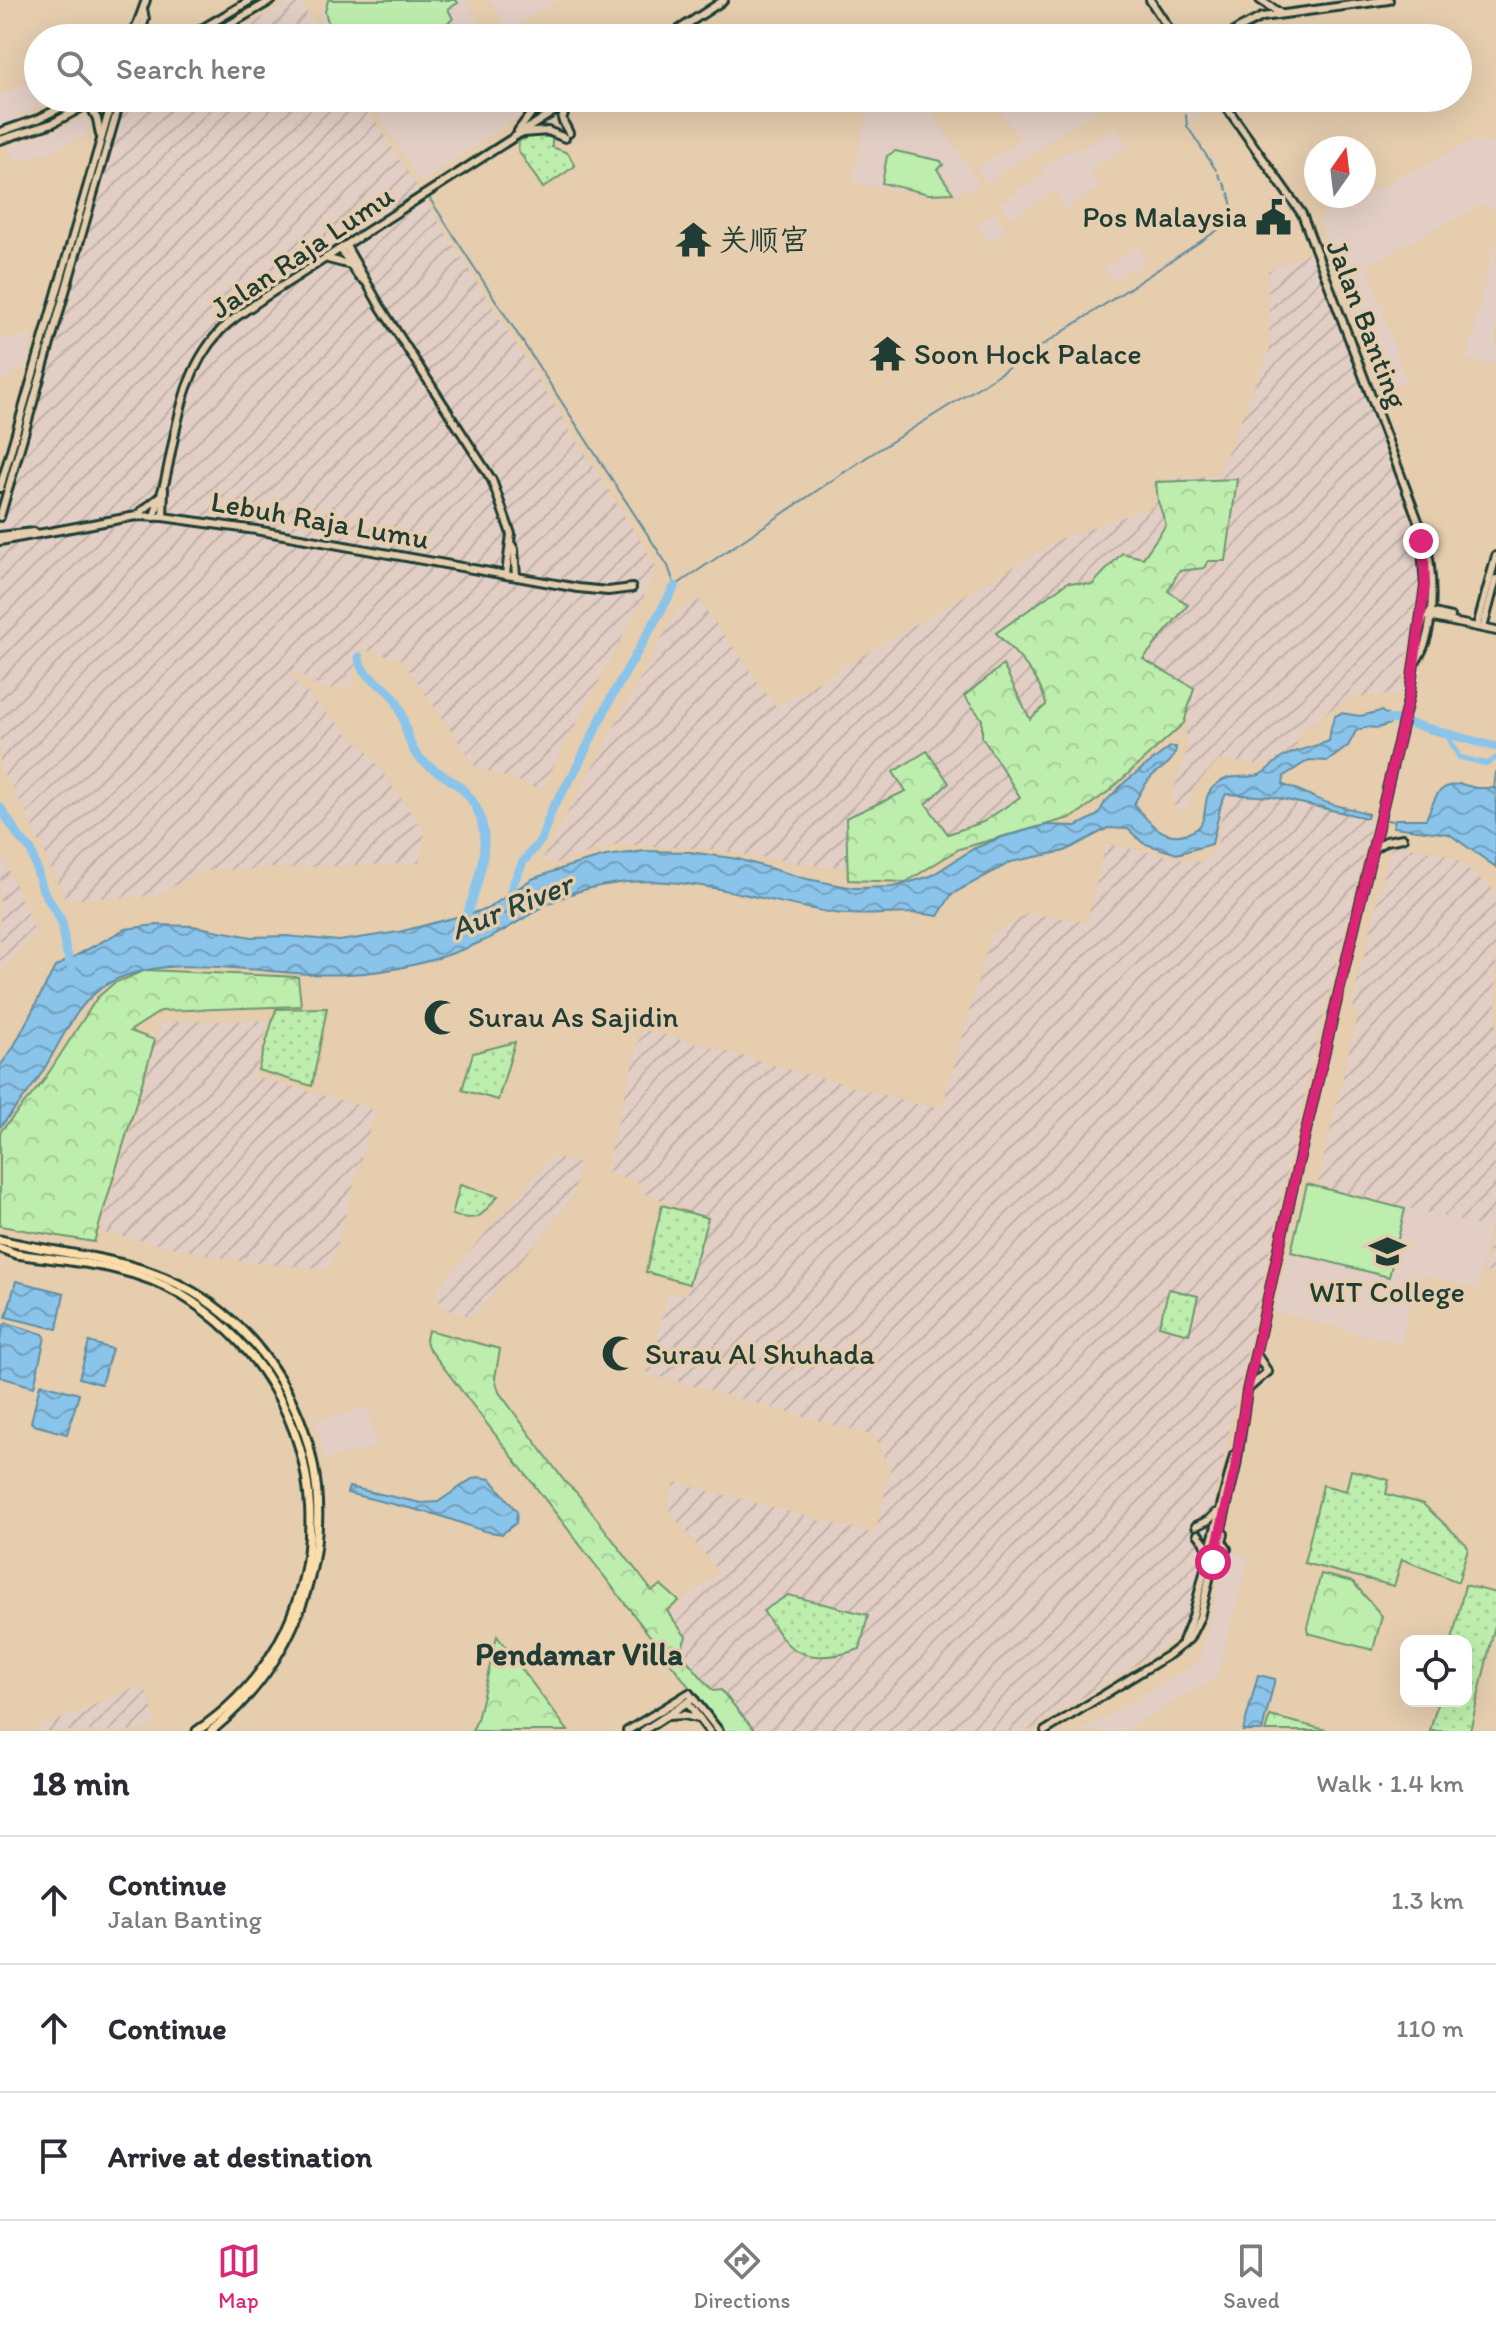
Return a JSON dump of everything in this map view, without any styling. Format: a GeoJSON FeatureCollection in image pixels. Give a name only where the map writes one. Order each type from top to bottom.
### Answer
{"type":"FeatureCollection","features":[{"type":"Feature","properties":{"kind":"main road"},"geometry":{"type":"LineString","coordinates":[[137,24],[146,0]]}},
{"type":"Feature","properties":{"kind":"main road"},"geometry":{"type":"LineString","coordinates":[[210,24],[251,0]]}},
{"type":"Feature","properties":{"kind":"main road"},"geometry":{"type":"LineString","coordinates":[[230,24],[272,0]]}},
{"type":"Feature","properties":{"kind":"main road"},"geometry":{"type":"LineString","coordinates":[[687,24],[724,0]]}},
{"type":"Feature","properties":{"kind":"main road"},"geometry":{"type":"LineString","coordinates":[[1150,0],[1166,24]]}},
{"type":"Feature","properties":{"kind":"main road"},"geometry":{"type":"LineString","coordinates":[[1260,0],[1282,14]]}},
{"type":"Feature","properties":{"kind":"main road"},"geometry":{"type":"LineString","coordinates":[[1246,24],[1282,14],[1389,0]]}},
{"type":"Feature","properties":{"kind":"main road"},"geometry":{"type":"LineString","coordinates":[[143,9],[143,24]]}},
{"type":"Feature","properties":{"kind":"main road"},"geometry":{"type":"LineString","coordinates":[[0,132],[52,112]]}},
{"type":"Feature","properties":{"kind":"main road"},"geometry":{"type":"LineString","coordinates":[[0,140],[53,123],[73,112]]}},
{"type":"Feature","properties":{"kind":"main road"},"geometry":{"type":"LineString","coordinates":[[93,112],[101,139]]}},
{"type":"Feature","properties":{"kind":"main road"},"geometry":{"type":"LineString","coordinates":[[0,488],[109,112]]}},
{"type":"Feature","properties":{"kind":"main road"},"geometry":{"type":"LineString","coordinates":[[0,517],[117,112]]}},
{"type":"Feature","properties":{"kind":"main road"},"geometry":{"type":"LineString","coordinates":[[513,136],[530,112]]}},
{"type":"Feature","properties":{"kind":"main road","name":"Jalan Raja Lumu"},"geometry":{"type":"LineString","coordinates":[[162,497],[184,394],[208,346],[227,324],[552,112]]}},
{"type":"Feature","properties":{"kind":"main road"},"geometry":{"type":"LineString","coordinates":[[513,136],[527,131],[543,131],[567,136],[562,119],[564,112]]}},
{"type":"Feature","properties":{"kind":"main road","name":"Jalan Banting"},"geometry":{"type":"LineString","coordinates":[[1230,112],[1302,214],[1424,530],[1429,548],[1430,587]]}},
{"type":"Feature","properties":{"kind":"main road"},"geometry":{"type":"LineString","coordinates":[[353,263],[360,238]]}},
{"type":"Feature","properties":{"kind":"main road"},"geometry":{"type":"LineString","coordinates":[[344,248],[492,480],[508,522],[516,576]]}},
{"type":"Feature","properties":{"kind":"main road"},"geometry":{"type":"LineString","coordinates":[[327,258],[353,263]]}},
{"type":"Feature","properties":{"kind":"main road"},"geometry":{"type":"LineString","coordinates":[[136,516],[162,497]]}},
{"type":"Feature","properties":{"kind":"main road"},"geometry":{"type":"LineString","coordinates":[[154,517],[162,497]]}},
{"type":"Feature","properties":{"kind":"main road"},"geometry":{"type":"LineString","coordinates":[[162,497],[163,517]]}},
{"type":"Feature","properties":{"kind":"main road"},"geometry":{"type":"LineString","coordinates":[[162,497],[177,519]]}},
{"type":"Feature","properties":{"kind":"main road","name":"Lebuh Raja Lumu"},"geometry":{"type":"LineString","coordinates":[[0,538],[136,516],[163,517],[256,530],[601,591],[632,588]]}},
{"type":"Feature","properties":{"kind":"main road"},"geometry":{"type":"LineString","coordinates":[[1480,627],[1496,556]]}},
{"type":"Feature","properties":{"kind":"main road"},"geometry":{"type":"LineString","coordinates":[[490,572],[512,557]]}},
{"type":"Feature","properties":{"kind":"main road"},"geometry":{"type":"LineString","coordinates":[[506,574],[512,557]]}},
{"type":"Feature","properties":{"kind":"main road"},"geometry":{"type":"LineString","coordinates":[[512,557],[528,578]]}},
{"type":"Feature","properties":{"kind":"main road"},"geometry":{"type":"LineString","coordinates":[[1480,627],[1496,579]]}},
{"type":"Feature","properties":{"kind":"main road"},"geometry":{"type":"LineString","coordinates":[[1416,663],[1427,633],[1430,587]]}},
{"type":"Feature","properties":{"kind":"main road"},"geometry":{"type":"LineString","coordinates":[[1181,1644],[1193,1616],[1236,1466],[1247,1391],[1416,663],[1419,620],[1430,587]]}},
{"type":"Feature","properties":{"kind":"main road"},"geometry":{"type":"LineString","coordinates":[[1430,587],[1437,608],[1453,620]]}},
{"type":"Feature","properties":{"kind":"main road"},"geometry":{"type":"LineString","coordinates":[[1429,615],[1496,631]]}},
{"type":"Feature","properties":{"kind":"main road"},"geometry":{"type":"LineString","coordinates":[[1418,637],[1429,615]]}},
{"type":"Feature","properties":{"kind":"main road"},"geometry":{"type":"LineString","coordinates":[[1427,633],[1434,624],[1453,620]]}},
{"type":"Feature","properties":{"kind":"main road"},"geometry":{"type":"LineString","coordinates":[[1373,849],[1386,841],[1403,838]]}},
{"type":"Feature","properties":{"kind":"main road"},"geometry":{"type":"LineString","coordinates":[[0,1240],[109,1259],[151,1271],[201,1297],[262,1353],[281,1381],[303,1428],[316,1476],[318,1536],[304,1602],[285,1645],[258,1686],[211,1731]]}},
{"type":"Feature","properties":{"kind":"main road"},"geometry":{"type":"LineString","coordinates":[[0,1248],[16,1254],[101,1266],[144,1277],[179,1293],[234,1329],[270,1379],[293,1425],[309,1488],[310,1539],[304,1579],[280,1641],[254,1679],[227,1707],[197,1731]]}},
{"type":"Feature","properties":{"kind":"main road"},"geometry":{"type":"LineString","coordinates":[[1247,1391],[1268,1372],[1256,1354]]}},
{"type":"Feature","properties":{"kind":"main road"},"geometry":{"type":"LineString","coordinates":[[1207,1560],[1205,1543],[1197,1530],[1222,1510]]}},
{"type":"Feature","properties":{"kind":"main road"},"geometry":{"type":"LineString","coordinates":[[1222,1510],[1222,1541],[1227,1549]]}},
{"type":"Feature","properties":{"kind":"main road"},"geometry":{"type":"LineString","coordinates":[[1045,1731],[1150,1667],[1189,1639],[1200,1617],[1222,1510]]}},
{"type":"Feature","properties":{"kind":"main road"},"geometry":{"type":"LineString","coordinates":[[643,1731],[688,1698]]}},
{"type":"Feature","properties":{"kind":"main road"},"geometry":{"type":"LineString","coordinates":[[688,1698],[709,1731]]}},
{"type":"Feature","properties":{"kind":"main road"},"geometry":{"type":"LineString","coordinates":[[627,1731],[688,1698]]}},
{"type":"Feature","properties":{"kind":"main road"},"geometry":{"type":"LineString","coordinates":[[688,1698],[719,1731]]}},
{"type":"Feature","properties":{"kind":"main road"},"geometry":{"type":"LineString","coordinates":[[666,1716],[684,1715],[700,1719]]}},
{"type":"Feature","properties":{"kind":"shaded area"},"geometry":{"type":"Polygon","coordinates":[[[299,0],[314,24],[251,24],[299,0]]]}},
{"type":"Feature","properties":{"kind":"shaded area"},"geometry":{"type":"Polygon","coordinates":[[[324,0],[465,0],[480,24],[324,24],[321,12],[324,0]]]}},
{"type":"Feature","properties":{"kind":"shaded area"},"geometry":{"type":"Polygon","coordinates":[[[490,0],[558,0],[520,24],[505,24],[490,0]]]}},
{"type":"Feature","properties":{"kind":"shaded area"},"geometry":{"type":"Polygon","coordinates":[[[24,84],[26,112],[15,117],[16,122],[0,127],[0,94],[24,84]]]}},
{"type":"Feature","properties":{"kind":"shaded area"},"geometry":{"type":"Polygon","coordinates":[[[120,112],[370,112],[656,566],[642,600],[541,790],[475,766],[402,659],[362,649],[357,654],[352,687],[323,689],[296,673],[289,676],[369,754],[425,832],[419,863],[198,871],[157,896],[65,899],[24,807],[0,768],[0,534],[120,112]]]}},
{"type":"Feature","properties":{"kind":"shaded area"},"geometry":{"type":"Polygon","coordinates":[[[376,112],[525,112],[421,183],[376,112]]]}},
{"type":"Feature","properties":{"kind":"shaded area"},"geometry":{"type":"Polygon","coordinates":[[[867,112],[931,112],[981,185],[955,194],[925,195],[852,182],[867,112]]]}},
{"type":"Feature","properties":{"kind":"shaded area"},"geometry":{"type":"Polygon","coordinates":[[[1002,112],[1095,112],[987,183],[977,168],[1020,139],[1002,112]]]}},
{"type":"Feature","properties":{"kind":"shaded area"},"geometry":{"type":"Polygon","coordinates":[[[1184,112],[1205,112],[1190,121],[1184,112]]]}},
{"type":"Feature","properties":{"kind":"shaded area"},"geometry":{"type":"Polygon","coordinates":[[[86,118],[89,123],[86,135],[73,143],[15,163],[8,146],[86,118]]]}},
{"type":"Feature","properties":{"kind":"shaded area"},"geometry":{"type":"Polygon","coordinates":[[[1116,127],[1128,145],[1089,171],[1100,187],[1066,210],[1053,191],[1010,220],[999,203],[1044,174],[1041,168],[1073,148],[1076,152],[1116,127]]]}},
{"type":"Feature","properties":{"kind":"shaded area"},"geometry":{"type":"Polygon","coordinates":[[[1475,140],[1496,145],[1496,209],[1481,205],[1367,265],[1406,381],[1378,390],[1318,218],[1338,208],[1376,208],[1376,189],[1475,140]]]}},
{"type":"Feature","properties":{"kind":"shaded area"},"geometry":{"type":"Polygon","coordinates":[[[993,214],[1007,230],[989,243],[976,224],[993,214]]]}},
{"type":"Feature","properties":{"kind":"shaded area"},"geometry":{"type":"Polygon","coordinates":[[[1496,238],[1496,364],[1467,359],[1496,238]]]}},
{"type":"Feature","properties":{"kind":"shaded area"},"geometry":{"type":"Polygon","coordinates":[[[1138,245],[1147,259],[1113,281],[1105,268],[1138,245]]]}},
{"type":"Feature","properties":{"kind":"shaded area"},"geometry":{"type":"Polygon","coordinates":[[[1312,251],[1420,550],[1420,580],[1400,694],[1349,698],[1301,729],[1296,747],[1267,765],[1219,760],[1195,786],[1183,814],[1170,801],[1187,750],[1182,689],[1027,798],[906,859],[825,867],[711,849],[618,844],[556,863],[542,860],[677,611],[698,599],[776,707],[1062,538],[1155,506],[1154,480],[1218,475],[1270,349],[1268,271],[1312,251]]]}},
{"type":"Feature","properties":{"kind":"shaded area"},"geometry":{"type":"Polygon","coordinates":[[[33,334],[27,366],[0,381],[0,340],[33,334]]]}},
{"type":"Feature","properties":{"kind":"shaded area"},"geometry":{"type":"Polygon","coordinates":[[[1260,793],[1325,806],[1372,821],[1309,1074],[1187,1620],[1173,1640],[1155,1653],[1028,1731],[723,1731],[646,1630],[719,1572],[667,1508],[675,1482],[875,1534],[890,1471],[875,1436],[647,1373],[669,1292],[686,1296],[708,1218],[639,1191],[641,1183],[605,1171],[642,1029],[917,1104],[942,1108],[991,935],[1028,913],[1087,922],[1106,844],[1200,862],[1217,850],[1224,797],[1260,793]]]}},
{"type":"Feature","properties":{"kind":"shaded area"},"geometry":{"type":"Polygon","coordinates":[[[1395,844],[1452,856],[1496,892],[1496,1275],[1484,1271],[1493,1229],[1327,1188],[1318,1182],[1358,1013],[1352,1004],[1390,851],[1395,844]]]}},
{"type":"Feature","properties":{"kind":"shaded area"},"geometry":{"type":"Polygon","coordinates":[[[0,852],[36,932],[1,972],[0,998],[0,852]]]}},
{"type":"Feature","properties":{"kind":"shaded area"},"geometry":{"type":"Polygon","coordinates":[[[269,1020],[254,1076],[375,1110],[330,1269],[244,1262],[100,1232],[162,1022],[269,1020]]]}},
{"type":"Feature","properties":{"kind":"shaded area"},"geometry":{"type":"Polygon","coordinates":[[[553,1156],[580,1164],[573,1195],[552,1224],[472,1317],[441,1307],[437,1295],[439,1287],[553,1156]]]}},
{"type":"Feature","properties":{"kind":"shaded area","name":"WIT College"},"geometry":{"type":"Polygon","coordinates":[[[1306,1182],[1490,1229],[1477,1288],[1418,1274],[1401,1344],[1274,1311],[1306,1182]]]}},
{"type":"Feature","properties":{"kind":"shaded area"},"geometry":{"type":"Polygon","coordinates":[[[368,1408],[377,1447],[325,1459],[315,1420],[368,1408]]]}},
{"type":"Feature","properties":{"kind":"shaded area"},"geometry":{"type":"Polygon","coordinates":[[[1228,1551],[1249,1557],[1217,1677],[1123,1731],[1080,1731],[1198,1663],[1228,1551]]]}},
{"type":"Feature","properties":{"kind":"shaded area"},"geometry":{"type":"Polygon","coordinates":[[[136,1687],[148,1693],[154,1716],[153,1725],[142,1731],[33,1731],[136,1687]]]}},
{"type":"Feature","properties":{"kind":"green space"},"geometry":{"type":"Polygon","coordinates":[[[328,0],[456,0],[458,3],[448,9],[453,19],[446,24],[329,24],[325,12],[328,0]]]}},
{"type":"Feature","properties":{"kind":"green space"},"geometry":{"type":"Polygon","coordinates":[[[534,134],[552,138],[552,147],[568,153],[575,166],[543,188],[518,150],[519,141],[534,134]]]}},
{"type":"Feature","properties":{"kind":"green space"},"geometry":{"type":"Polygon","coordinates":[[[895,151],[941,161],[943,165],[937,169],[953,193],[929,194],[882,183],[887,156],[895,151]]]}},
{"type":"Feature","properties":{"kind":"green space"},"geometry":{"type":"Polygon","coordinates":[[[1237,479],[1226,561],[1208,561],[1204,568],[1179,571],[1168,591],[1188,605],[1143,659],[1194,688],[1184,723],[1109,791],[1073,817],[959,849],[906,882],[848,880],[846,818],[906,791],[893,772],[927,751],[949,783],[926,804],[948,834],[983,822],[1020,797],[982,737],[982,719],[964,696],[1003,665],[1030,719],[1046,705],[1033,675],[996,633],[1068,582],[1092,585],[1122,553],[1143,558],[1166,525],[1156,482],[1237,479]]]}},
{"type":"Feature","properties":{"kind":"green space"},"geometry":{"type":"Polygon","coordinates":[[[146,970],[298,977],[301,1006],[161,1011],[130,1031],[155,1040],[94,1242],[0,1226],[0,1132],[42,1083],[97,998],[114,983],[146,970]]]}},
{"type":"Feature","properties":{"kind":"green space"},"geometry":{"type":"Polygon","coordinates":[[[327,1008],[312,1086],[258,1070],[276,1009],[327,1008]]]}},
{"type":"Feature","properties":{"kind":"green space"},"geometry":{"type":"Polygon","coordinates":[[[515,1042],[498,1100],[462,1090],[473,1053],[515,1042]]]}},
{"type":"Feature","properties":{"kind":"green space"},"geometry":{"type":"Polygon","coordinates":[[[1307,1184],[1405,1209],[1389,1277],[1291,1252],[1307,1184]]]}},
{"type":"Feature","properties":{"kind":"green space"},"geometry":{"type":"Polygon","coordinates":[[[460,1185],[498,1196],[479,1216],[452,1215],[460,1185]]]}},
{"type":"Feature","properties":{"kind":"green space"},"geometry":{"type":"Polygon","coordinates":[[[662,1205],[708,1218],[689,1284],[646,1272],[662,1205]]]}},
{"type":"Feature","properties":{"kind":"green space"},"geometry":{"type":"Polygon","coordinates":[[[1169,1289],[1198,1296],[1189,1334],[1159,1326],[1169,1289]]]}},
{"type":"Feature","properties":{"kind":"green space"},"geometry":{"type":"Polygon","coordinates":[[[428,1330],[500,1349],[495,1378],[499,1392],[565,1482],[577,1493],[652,1591],[661,1585],[679,1601],[667,1611],[686,1637],[680,1652],[713,1691],[721,1690],[755,1731],[723,1731],[428,1347],[428,1330]]]}},
{"type":"Feature","properties":{"kind":"green space"},"geometry":{"type":"Polygon","coordinates":[[[1351,1470],[1389,1480],[1386,1494],[1423,1504],[1466,1544],[1468,1548],[1458,1582],[1402,1559],[1394,1586],[1304,1563],[1323,1485],[1346,1491],[1351,1470]]]}},
{"type":"Feature","properties":{"kind":"green space"},"geometry":{"type":"Polygon","coordinates":[[[1321,1574],[1353,1582],[1382,1616],[1373,1650],[1308,1633],[1321,1574]]]}},
{"type":"Feature","properties":{"kind":"green space"},"geometry":{"type":"Polygon","coordinates":[[[1465,1585],[1496,1593],[1496,1621],[1470,1731],[1430,1731],[1436,1707],[1472,1707],[1472,1635],[1453,1635],[1465,1585]]]}},
{"type":"Feature","properties":{"kind":"green space"},"geometry":{"type":"Polygon","coordinates":[[[788,1595],[868,1615],[860,1649],[816,1656],[791,1647],[763,1611],[788,1595]]]}},
{"type":"Feature","properties":{"kind":"green space"},"geometry":{"type":"Polygon","coordinates":[[[497,1636],[568,1731],[472,1731],[497,1636]]]}},
{"type":"Feature","properties":{"kind":"green space"},"geometry":{"type":"Polygon","coordinates":[[[1270,1716],[1330,1731],[1265,1731],[1270,1716]]]}},
{"type":"Feature","properties":{"kind":"water","name":"Aur River"},"geometry":{"type":"Polygon","coordinates":[[[1381,711],[1392,718],[1390,724],[1356,731],[1348,746],[1328,761],[1309,760],[1284,776],[1283,785],[1368,814],[1367,818],[1273,797],[1226,794],[1212,844],[1177,854],[1143,843],[1128,829],[1108,828],[1065,851],[1011,862],[952,894],[938,916],[835,913],[702,886],[636,882],[602,885],[568,895],[483,941],[451,954],[400,968],[320,974],[194,966],[135,973],[109,983],[87,1001],[36,1081],[0,1127],[0,1066],[13,1048],[55,967],[125,929],[156,925],[193,926],[252,937],[286,936],[339,941],[399,932],[487,909],[532,879],[569,866],[606,856],[645,851],[690,852],[738,859],[807,879],[854,888],[893,887],[931,876],[973,849],[1002,837],[1047,825],[1077,826],[1098,815],[1105,802],[1126,781],[1170,747],[1176,747],[1173,757],[1149,779],[1134,804],[1164,833],[1188,833],[1201,824],[1208,794],[1223,780],[1259,775],[1287,755],[1329,741],[1335,716],[1341,713],[1360,716],[1381,711]]]}},
{"type":"Feature","properties":{"kind":"water"},"geometry":{"type":"Polygon","coordinates":[[[1461,784],[1496,788],[1496,867],[1449,834],[1393,827],[1395,819],[1426,819],[1441,790],[1461,784]]]}},
{"type":"Feature","properties":{"kind":"water"},"geometry":{"type":"Polygon","coordinates":[[[16,1281],[64,1293],[57,1329],[6,1317],[16,1281]]]}},
{"type":"Feature","properties":{"kind":"water"},"geometry":{"type":"Polygon","coordinates":[[[7,1323],[45,1337],[34,1387],[0,1377],[0,1341],[7,1323]]]}},
{"type":"Feature","properties":{"kind":"water"},"geometry":{"type":"Polygon","coordinates":[[[89,1342],[112,1349],[101,1384],[79,1378],[89,1342]]]}},
{"type":"Feature","properties":{"kind":"water"},"geometry":{"type":"Polygon","coordinates":[[[40,1385],[79,1394],[67,1434],[31,1422],[40,1385]]]}},
{"type":"Feature","properties":{"kind":"water"},"geometry":{"type":"Polygon","coordinates":[[[478,1477],[491,1479],[517,1512],[516,1523],[502,1534],[347,1493],[349,1487],[421,1503],[438,1502],[478,1477]]]}},
{"type":"Feature","properties":{"kind":"water"},"geometry":{"type":"Polygon","coordinates":[[[1258,1675],[1275,1679],[1262,1731],[1243,1731],[1258,1675]]]}},
{"type":"Feature","properties":{"kind":"waterway"},"geometry":{"type":"LineString","coordinates":[[1186,115],[1187,126],[1216,170]]}},
{"type":"Feature","properties":{"kind":"waterway"},"geometry":{"type":"LineString","coordinates":[[1218,174],[1221,179]]}},
{"type":"Feature","properties":{"kind":"waterway"},"geometry":{"type":"LineString","coordinates":[[1224,183],[1227,190]]}},
{"type":"Feature","properties":{"kind":"waterway"},"geometry":{"type":"LineString","coordinates":[[428,196],[668,566],[675,586],[867,457],[1224,226],[1232,208],[1229,193]]}},
{"type":"Feature","properties":{"kind":"waterway","name":"Aur River"},"geometry":{"type":"LineString","coordinates":[[509,903],[512,886],[523,862],[541,840],[553,807],[675,586]]}},
{"type":"Feature","properties":{"kind":"waterway","name":"Aur River"},"geometry":{"type":"LineString","coordinates":[[359,657],[366,673],[395,699],[416,754],[460,787],[481,818],[483,853],[464,925]]}},
{"type":"Feature","properties":{"kind":"waterway"},"geometry":{"type":"LineString","coordinates":[[1380,719],[1397,720]]}},
{"type":"Feature","properties":{"kind":"waterway"},"geometry":{"type":"LineString","coordinates":[[1412,724],[1496,747]]}},
{"type":"Feature","properties":{"kind":"waterway"},"geometry":{"type":"LineString","coordinates":[[1446,733],[1459,757],[1487,764],[1496,758]]}},
{"type":"Feature","properties":{"kind":"waterway"},"geometry":{"type":"LineString","coordinates":[[1494,789],[1496,772]]}},
{"type":"Feature","properties":{"kind":"waterway"},"geometry":{"type":"LineString","coordinates":[[0,807],[31,850],[43,890],[62,922],[72,969]]}},
{"type":"Feature","properties":{"kind":"waterway"},"geometry":{"type":"LineString","coordinates":[[1387,820],[1392,821]]}},
{"type":"Feature","properties":{"kind":"place","name":"Pos Malaysia"},"geometry":{"type":"Point","coordinates":[1273,217]}},
{"type":"Feature","properties":{"kind":"place","name":"关顺宫"},"geometry":{"type":"Point","coordinates":[693,240]}},
{"type":"Feature","properties":{"kind":"place","name":"Soon Hock Palace"},"geometry":{"type":"Point","coordinates":[888,354]}},
{"type":"Feature","properties":{"kind":"place","name":"Surau As Sajidin"},"geometry":{"type":"Point","coordinates":[442,1017]}},
{"type":"Feature","properties":{"kind":"place","name":"WIT College"},"geometry":{"type":"Point","coordinates":[1387,1251]}},
{"type":"Feature","properties":{"kind":"place","name":"Surau Al Shuhada"},"geometry":{"type":"Point","coordinates":[619,1354]}},
{"type":"Feature","properties":{"kind":"district","name":"Pendamar Villa"},"geometry":{"type":"Point","coordinates":[579,1654]}},
{"type":"Feature","properties":{"kind":"route"},"geometry":{"type":"LineString","coordinates":[[1213,1562],[1235,1469],[1247,1391],[1296,1173],[1410,692],[1425,586],[1426,570],[1421,541]]}}]}
